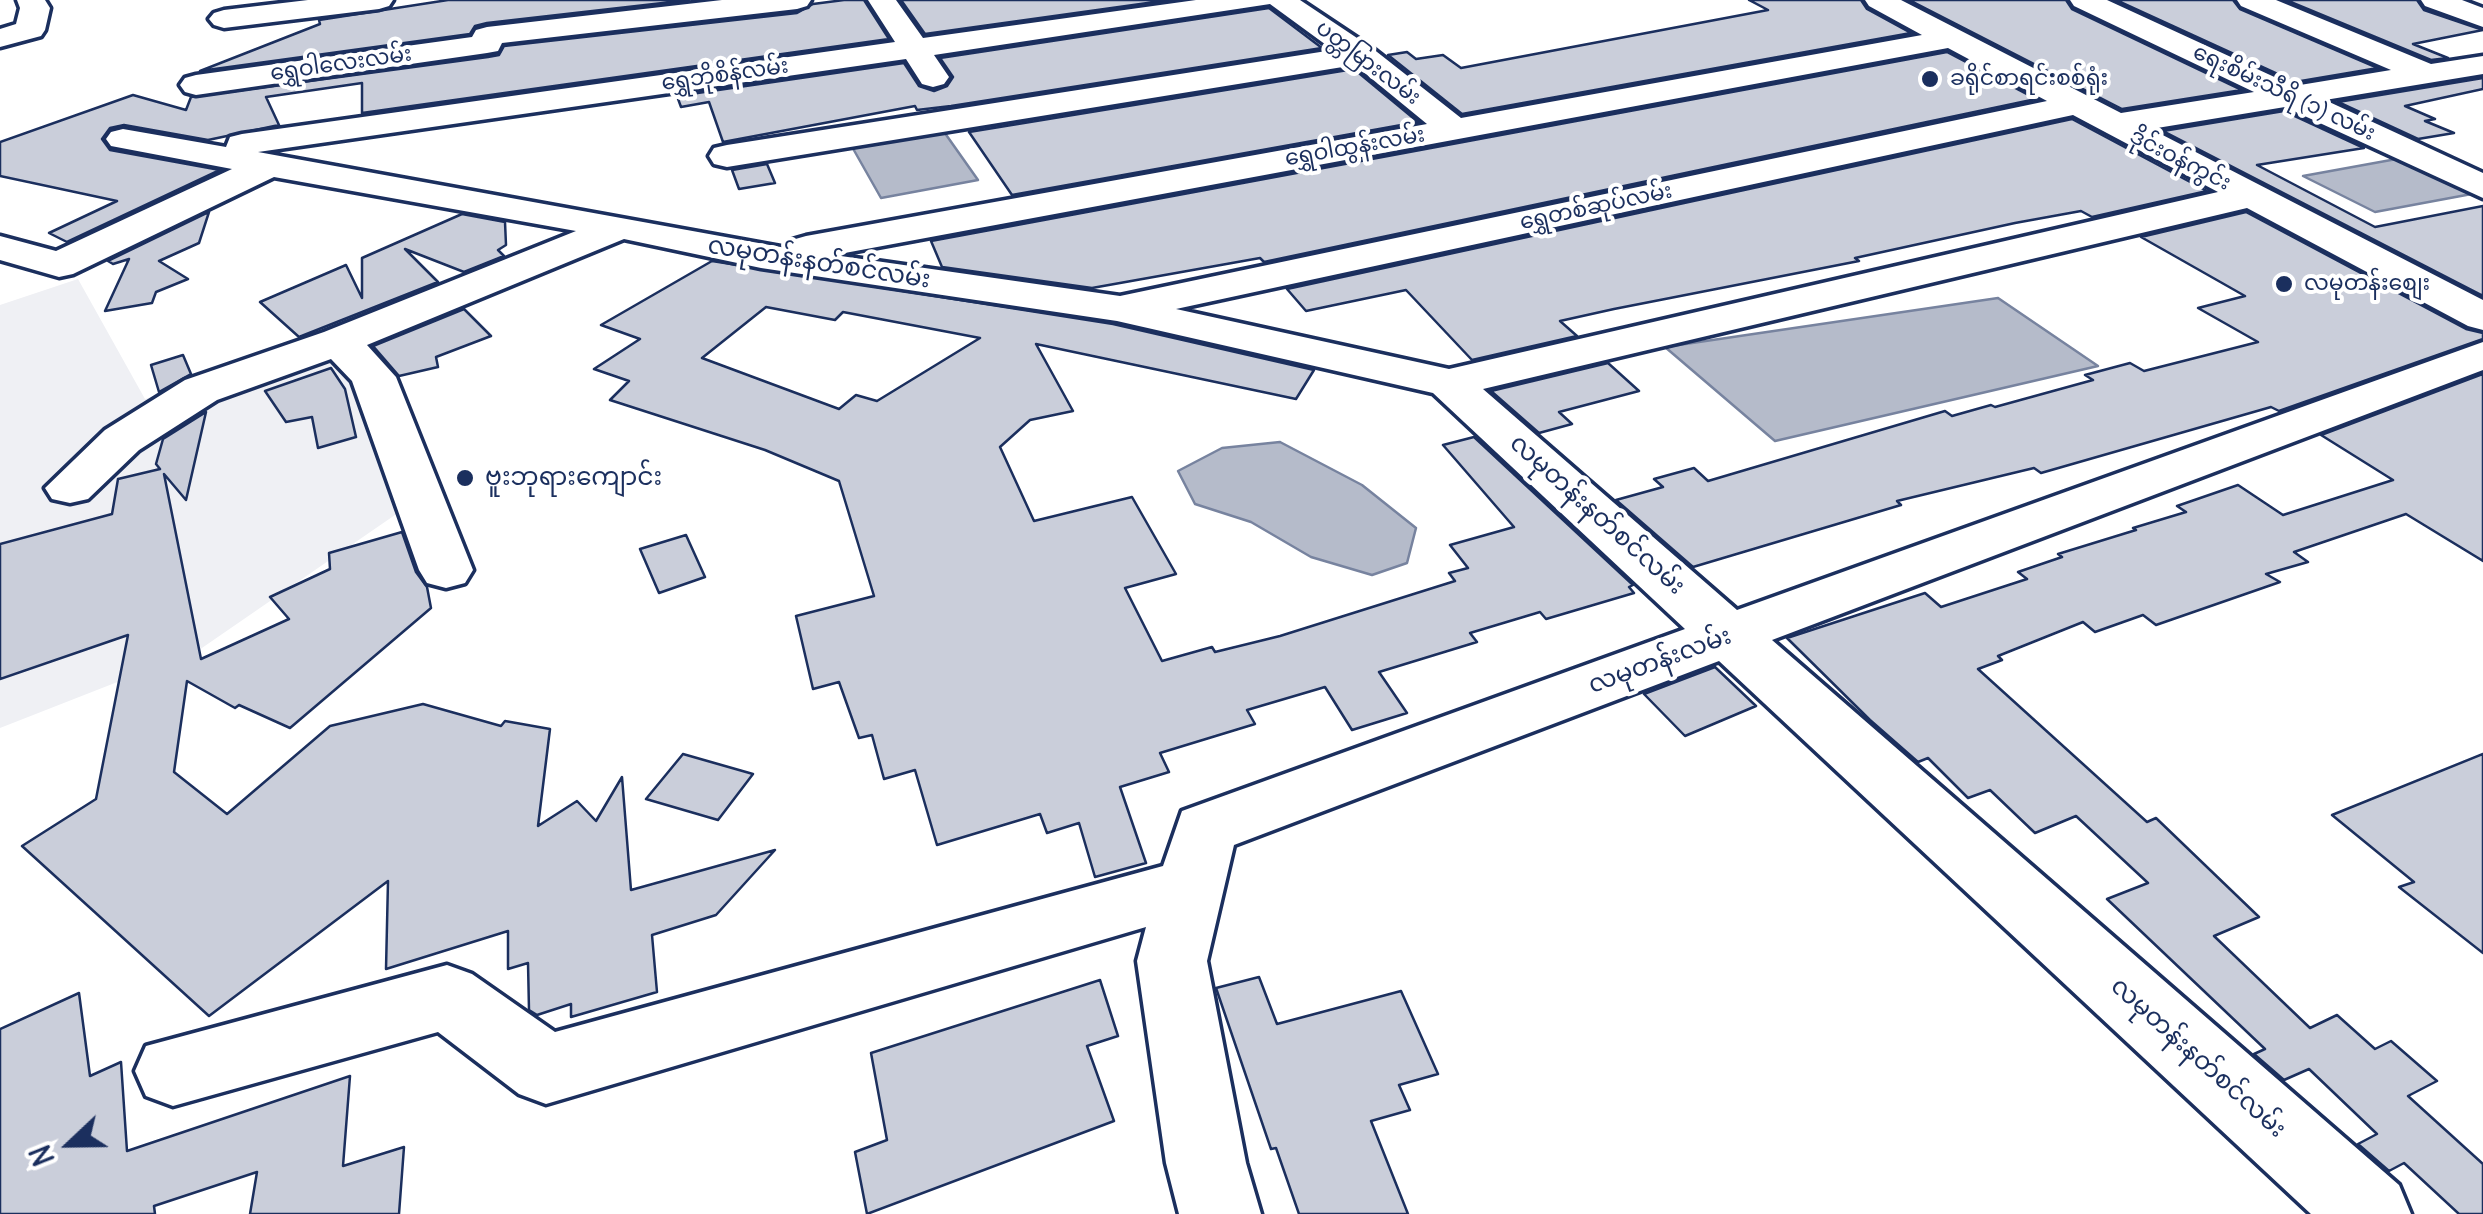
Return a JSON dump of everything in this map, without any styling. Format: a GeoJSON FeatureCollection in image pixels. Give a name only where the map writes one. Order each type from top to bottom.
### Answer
{"type":"FeatureCollection","features":[{"type":"Feature","properties":{"kind":"street"},"geometry":{"type":"LineString","coordinates":[[0,38],[30,30],[35,8],[31,0]]}},
{"type":"Feature","properties":{"kind":"street"},"geometry":{"type":"LineString","coordinates":[[224,19],[379,0]]}},
{"type":"Feature","properties":{"kind":"street"},"geometry":{"type":"LineString","coordinates":[[482,108],[488,0]]}},
{"type":"Feature","properties":{"kind":"street","name":"ရွှေဝါလေးလမ်း"},"geometry":{"type":"LineString","coordinates":[[196,84],[487,40],[798,0]]}},
{"type":"Feature","properties":{"kind":"street"},"geometry":{"type":"LineString","coordinates":[[882,0],[959,117]]}},
{"type":"Feature","properties":{"kind":"street","name":"ရွှေဘိုစိန်လမ်း"},"geometry":{"type":"LineString","coordinates":[[192,152],[1258,0]]}},
{"type":"Feature","properties":{"kind":"street","name":"ပတ္တမြားလမ်း"},"geometry":{"type":"LineString","coordinates":[[1281,0],[1362,55],[1454,129]]}},
{"type":"Feature","properties":{"kind":"street","name":"ဒိုင်းဝန်ကွင်း"},"geometry":{"type":"LineString","coordinates":[[1879,0],[2483,317]]}},
{"type":"Feature","properties":{"kind":"street","name":"ရေးစိမ်းသီရိ (၁) လမ်း"},"geometry":{"type":"LineString","coordinates":[[2084,0],[2483,187]]}},
{"type":"Feature","properties":{"kind":"street"},"geometry":{"type":"LineString","coordinates":[[2251,0],[2483,97]]}},
{"type":"Feature","properties":{"kind":"street"},"geometry":{"type":"LineString","coordinates":[[2435,0],[2483,18]]}},
{"type":"Feature","properties":{"kind":"street","name":"ရွှေဝါထွန်းလမ်း"},"geometry":{"type":"LineString","coordinates":[[762,256],[1949,39]]}},
{"type":"Feature","properties":{"kind":"street"},"geometry":{"type":"LineString","coordinates":[[728,156],[1362,55]]}},
{"type":"Feature","properties":{"kind":"street"},"geometry":{"type":"LineString","coordinates":[[2113,125],[2483,66]]}},
{"type":"Feature","properties":{"kind":"street","name":"ရွှေတစ်ဆုပ်လမ်း"},"geometry":{"type":"LineString","coordinates":[[1116,308],[2075,105]]}},
{"type":"Feature","properties":{"kind":"street","name":"လမုတန်းနတ်စင်လမ်း"},"geometry":{"type":"LineString","coordinates":[[123,139],[762,256],[1116,308],[1449,382],[2370,1214]]}},
{"type":"Feature","properties":{"kind":"street"},"geometry":{"type":"LineString","coordinates":[[0,248],[59,265],[270,165]]}},
{"type":"Feature","properties":{"kind":"street"},"geometry":{"type":"LineString","coordinates":[[1449,382],[2251,196]]}},
{"type":"Feature","properties":{"kind":"street"},"geometry":{"type":"LineString","coordinates":[[70,488],[122,440],[201,390],[339,342],[620,227]]}},
{"type":"Feature","properties":{"kind":"street"},"geometry":{"type":"LineString","coordinates":[[339,342],[373,378],[446,570]]}},
{"type":"Feature","properties":{"kind":"street","name":"လမုတန်းလမ်း"},"geometry":{"type":"LineString","coordinates":[[1220,1214],[1206,1163],[1172,962],[1205,829],[2483,355]]}},
{"type":"Feature","properties":{"kind":"street"},"geometry":{"type":"LineString","coordinates":[[173,1071],[447,997],[546,1068],[1191,886]]}},
{"type":"Feature","properties":{"kind":"shaded area"},"geometry":{"type":"Polygon","coordinates":[[[78,279],[145,399],[328,339],[399,418],[408,506],[199,650],[0,728],[0,305],[78,279]]]}},
{"type":"Feature","properties":{"kind":"water"},"geometry":{"type":"Polygon","coordinates":[[[942,129],[978,180],[881,198],[851,145],[942,129]]]}},
{"type":"Feature","properties":{"kind":"water"},"geometry":{"type":"Polygon","coordinates":[[[2402,158],[2477,193],[2375,212],[2303,176],[2402,158]]]}},
{"type":"Feature","properties":{"kind":"water"},"geometry":{"type":"Polygon","coordinates":[[[1998,298],[2098,366],[1775,441],[1665,347],[1998,298]]]}},
{"type":"Feature","properties":{"kind":"water"},"geometry":{"type":"Polygon","coordinates":[[[1280,442],[1362,485],[1416,528],[1407,563],[1372,575],[1311,557],[1251,522],[1195,504],[1178,471],[1222,448],[1280,442]]]}},
{"type":"Feature","properties":{"kind":"building"},"geometry":{"type":"Polygon","coordinates":[[[448,0],[689,0],[487,23],[475,26],[470,34],[200,71],[320,24],[319,20],[448,0]]]}},
{"type":"Feature","properties":{"kind":"building"},"geometry":{"type":"Polygon","coordinates":[[[864,0],[889,39],[362,113],[362,83],[266,97],[279,125],[208,140],[124,125],[110,128],[102,139],[110,150],[220,170],[67,242],[49,233],[117,201],[0,176],[0,142],[133,95],[186,110],[191,97],[488,57],[499,55],[504,46],[797,13],[813,4],[864,0]]]}},
{"type":"Feature","properties":{"kind":"building"},"geometry":{"type":"Polygon","coordinates":[[[901,0],[1169,0],[925,34],[901,0]]]}},
{"type":"Feature","properties":{"kind":"building"},"geometry":{"type":"Polygon","coordinates":[[[1749,0],[1861,0],[1867,9],[1911,33],[1462,114],[1388,55],[1407,52],[1416,59],[1443,55],[1461,68],[1768,10],[1749,0]]]}},
{"type":"Feature","properties":{"kind":"building"},"geometry":{"type":"Polygon","coordinates":[[[1909,0],[2066,0],[2072,9],[2242,90],[2122,109],[1909,0]]]}},
{"type":"Feature","properties":{"kind":"building"},"geometry":{"type":"Polygon","coordinates":[[[2116,0],[2233,0],[2240,9],[2378,68],[2295,82],[2116,0]]]}},
{"type":"Feature","properties":{"kind":"building"},"geometry":{"type":"Polygon","coordinates":[[[2286,0],[2417,0],[2424,10],[2483,30],[2413,44],[2448,58],[2431,60],[2286,0]]]}},
{"type":"Feature","properties":{"kind":"building"},"geometry":{"type":"Polygon","coordinates":[[[1269,8],[1322,48],[951,106],[917,110],[915,106],[723,142],[709,102],[681,107],[677,96],[904,63],[919,86],[934,91],[947,86],[953,77],[940,58],[1269,8]]]}},
{"type":"Feature","properties":{"kind":"building"},"geometry":{"type":"Polygon","coordinates":[[[1947,52],[2036,99],[1264,262],[1260,258],[1092,288],[942,267],[931,241],[1947,52]]]}},
{"type":"Feature","properties":{"kind":"building"},"geometry":{"type":"Polygon","coordinates":[[[1354,69],[1418,122],[1012,195],[969,132],[1354,69]]]}},
{"type":"Feature","properties":{"kind":"building"},"geometry":{"type":"Polygon","coordinates":[[[2483,78],[2483,89],[2405,106],[2435,119],[2425,121],[2454,133],[2418,139],[2338,102],[2483,78]]]}},
{"type":"Feature","properties":{"kind":"building"},"geometry":{"type":"Polygon","coordinates":[[[2284,111],[2364,148],[2257,165],[2375,227],[2483,206],[2483,296],[2163,131],[2284,111]]]}},
{"type":"Feature","properties":{"kind":"building"},"geometry":{"type":"Polygon","coordinates":[[[2072,119],[2207,191],[2092,217],[2081,211],[2015,223],[1855,258],[1859,261],[1560,321],[1577,336],[1472,360],[1406,290],[1306,311],[1287,289],[2072,119]]]}},
{"type":"Feature","properties":{"kind":"building"},"geometry":{"type":"Polygon","coordinates":[[[767,164],[775,183],[739,189],[732,170],[767,164]]]}},
{"type":"Feature","properties":{"kind":"building"},"geometry":{"type":"Polygon","coordinates":[[[209,212],[199,243],[159,261],[188,279],[156,292],[152,303],[105,311],[129,259],[113,264],[108,261],[209,212]]]}},
{"type":"Feature","properties":{"kind":"building"},"geometry":{"type":"Polygon","coordinates":[[[2246,212],[2466,329],[2483,333],[2483,339],[2279,411],[2271,407],[2041,473],[2034,468],[1897,501],[1901,505],[1693,567],[1616,500],[1663,487],[1654,479],[1694,468],[1708,481],[1945,411],[1952,416],[1995,407],[2093,380],[2085,375],[2130,363],[2144,371],[2258,342],[2198,308],[2245,296],[2141,237],[2246,212]]]}},
{"type":"Feature","properties":{"kind":"building"},"geometry":{"type":"Polygon","coordinates":[[[462,214],[505,222],[506,245],[498,250],[504,256],[464,272],[405,249],[438,282],[299,337],[260,302],[346,265],[362,298],[362,258],[462,214]]]}},
{"type":"Feature","properties":{"kind":"building"},"geometry":{"type":"Polygon","coordinates":[[[712,261],[1113,324],[1314,370],[1296,399],[1036,344],[1073,411],[1030,420],[1000,447],[1034,521],[1132,497],[1176,574],[1125,588],[1162,661],[1212,647],[1215,652],[1280,636],[1455,581],[1449,573],[1468,568],[1450,545],[1514,527],[1443,445],[1474,437],[1633,585],[1629,587],[1634,593],[1546,619],[1540,612],[1470,633],[1477,642],[1379,672],[1407,713],[1352,730],[1325,687],[1247,710],[1255,724],[1160,753],[1169,772],[1120,787],[1146,863],[1095,877],[1079,823],[1047,833],[1040,814],[937,845],[915,770],[884,779],[872,735],[859,738],[839,682],[813,689],[796,616],[874,596],[839,481],[765,450],[610,400],[629,381],[594,369],[640,339],[601,325],[712,261]],[[766,307],[702,358],[839,409],[856,395],[877,401],[980,338],[843,312],[835,320],[766,307]]]}},
{"type":"Feature","properties":{"kind":"building"},"geometry":{"type":"Polygon","coordinates":[[[464,309],[491,336],[436,357],[438,367],[399,376],[373,346],[464,309]]]}},
{"type":"Feature","properties":{"kind":"building"},"geometry":{"type":"Polygon","coordinates":[[[183,355],[191,374],[159,392],[151,365],[183,355]]]}},
{"type":"Feature","properties":{"kind":"building"},"geometry":{"type":"Polygon","coordinates":[[[1608,363],[1639,391],[1559,412],[1572,424],[1539,433],[1491,391],[1608,363]]]}},
{"type":"Feature","properties":{"kind":"building"},"geometry":{"type":"Polygon","coordinates":[[[331,368],[345,389],[356,437],[318,448],[312,417],[286,422],[265,391],[331,368]]]}},
{"type":"Feature","properties":{"kind":"building"},"geometry":{"type":"Polygon","coordinates":[[[2483,374],[2483,561],[2406,514],[2294,552],[2308,562],[2266,574],[2280,582],[2156,625],[2143,615],[2095,632],[2083,622],[1998,656],[2002,660],[1978,669],[2147,822],[2156,818],[2259,917],[2214,936],[2310,1028],[2337,1015],[2375,1049],[2391,1041],[2437,1081],[2408,1096],[2483,1164],[2483,1214],[2459,1214],[2404,1163],[2389,1171],[2358,1144],[2377,1134],[2309,1069],[2284,1080],[2254,1054],[2265,1049],[2107,899],[2148,883],[2076,816],[2035,833],[1990,790],[1968,798],[1928,758],[1918,762],[1870,720],[1787,638],[1925,593],[1941,607],[2027,579],[2018,572],[2062,557],[2058,554],[2186,512],[2177,506],[2238,485],[2283,515],[2393,480],[2321,435],[2483,374]]]}},
{"type":"Feature","properties":{"kind":"building"},"geometry":{"type":"Polygon","coordinates":[[[206,412],[186,500],[164,474],[201,659],[289,619],[270,597],[330,569],[329,553],[402,532],[416,572],[427,587],[431,608],[290,728],[239,705],[235,708],[187,681],[174,772],[227,814],[330,726],[423,704],[501,726],[505,721],[550,729],[538,826],[577,801],[596,821],[622,777],[631,890],[775,850],[716,915],[652,935],[657,992],[571,1017],[571,1004],[537,1015],[529,1010],[528,963],[508,969],[508,931],[386,969],[388,881],[209,1016],[22,846],[96,799],[128,635],[0,679],[0,544],[112,514],[118,479],[160,469],[156,464],[163,439],[206,412]]]}},
{"type":"Feature","properties":{"kind":"building"},"geometry":{"type":"Polygon","coordinates":[[[686,535],[705,577],[659,593],[640,549],[686,535]]]}},
{"type":"Feature","properties":{"kind":"building"},"geometry":{"type":"Polygon","coordinates":[[[1715,667],[1756,706],[1685,736],[1644,694],[1715,667]]]}},
{"type":"Feature","properties":{"kind":"building"},"geometry":{"type":"Polygon","coordinates":[[[683,754],[753,774],[718,820],[646,799],[683,754]]]}},
{"type":"Feature","properties":{"kind":"building"},"geometry":{"type":"Polygon","coordinates":[[[2483,754],[2483,953],[2399,887],[2414,882],[2332,815],[2483,754]]]}},
{"type":"Feature","properties":{"kind":"building"},"geometry":{"type":"Polygon","coordinates":[[[1259,977],[1277,1024],[1401,991],[1438,1074],[1399,1085],[1410,1110],[1371,1121],[1408,1214],[1299,1214],[1276,1148],[1271,1149],[1216,988],[1259,977]]]}},
{"type":"Feature","properties":{"kind":"building"},"geometry":{"type":"Polygon","coordinates":[[[1100,980],[1118,1036],[1087,1046],[1114,1121],[867,1214],[855,1152],[887,1140],[871,1053],[1100,980]]]}},
{"type":"Feature","properties":{"kind":"building"},"geometry":{"type":"Polygon","coordinates":[[[79,993],[90,1076],[121,1062],[127,1151],[350,1076],[343,1166],[404,1147],[399,1214],[250,1214],[257,1172],[154,1206],[155,1214],[0,1214],[0,1029],[79,993]]]}},
{"type":"Feature","properties":{"kind":"place","name":"ခရိုင်စာရင်းစစ်ရုံး"},"geometry":{"type":"Point","coordinates":[1930,79]}},
{"type":"Feature","properties":{"kind":"place","name":"လမုတန်းစျေး"},"geometry":{"type":"Point","coordinates":[2284,284]}},
{"type":"Feature","properties":{"kind":"place","name":"ဗူးဘုရားကျောင်း"},"geometry":{"type":"Point","coordinates":[465,478]}}]}
